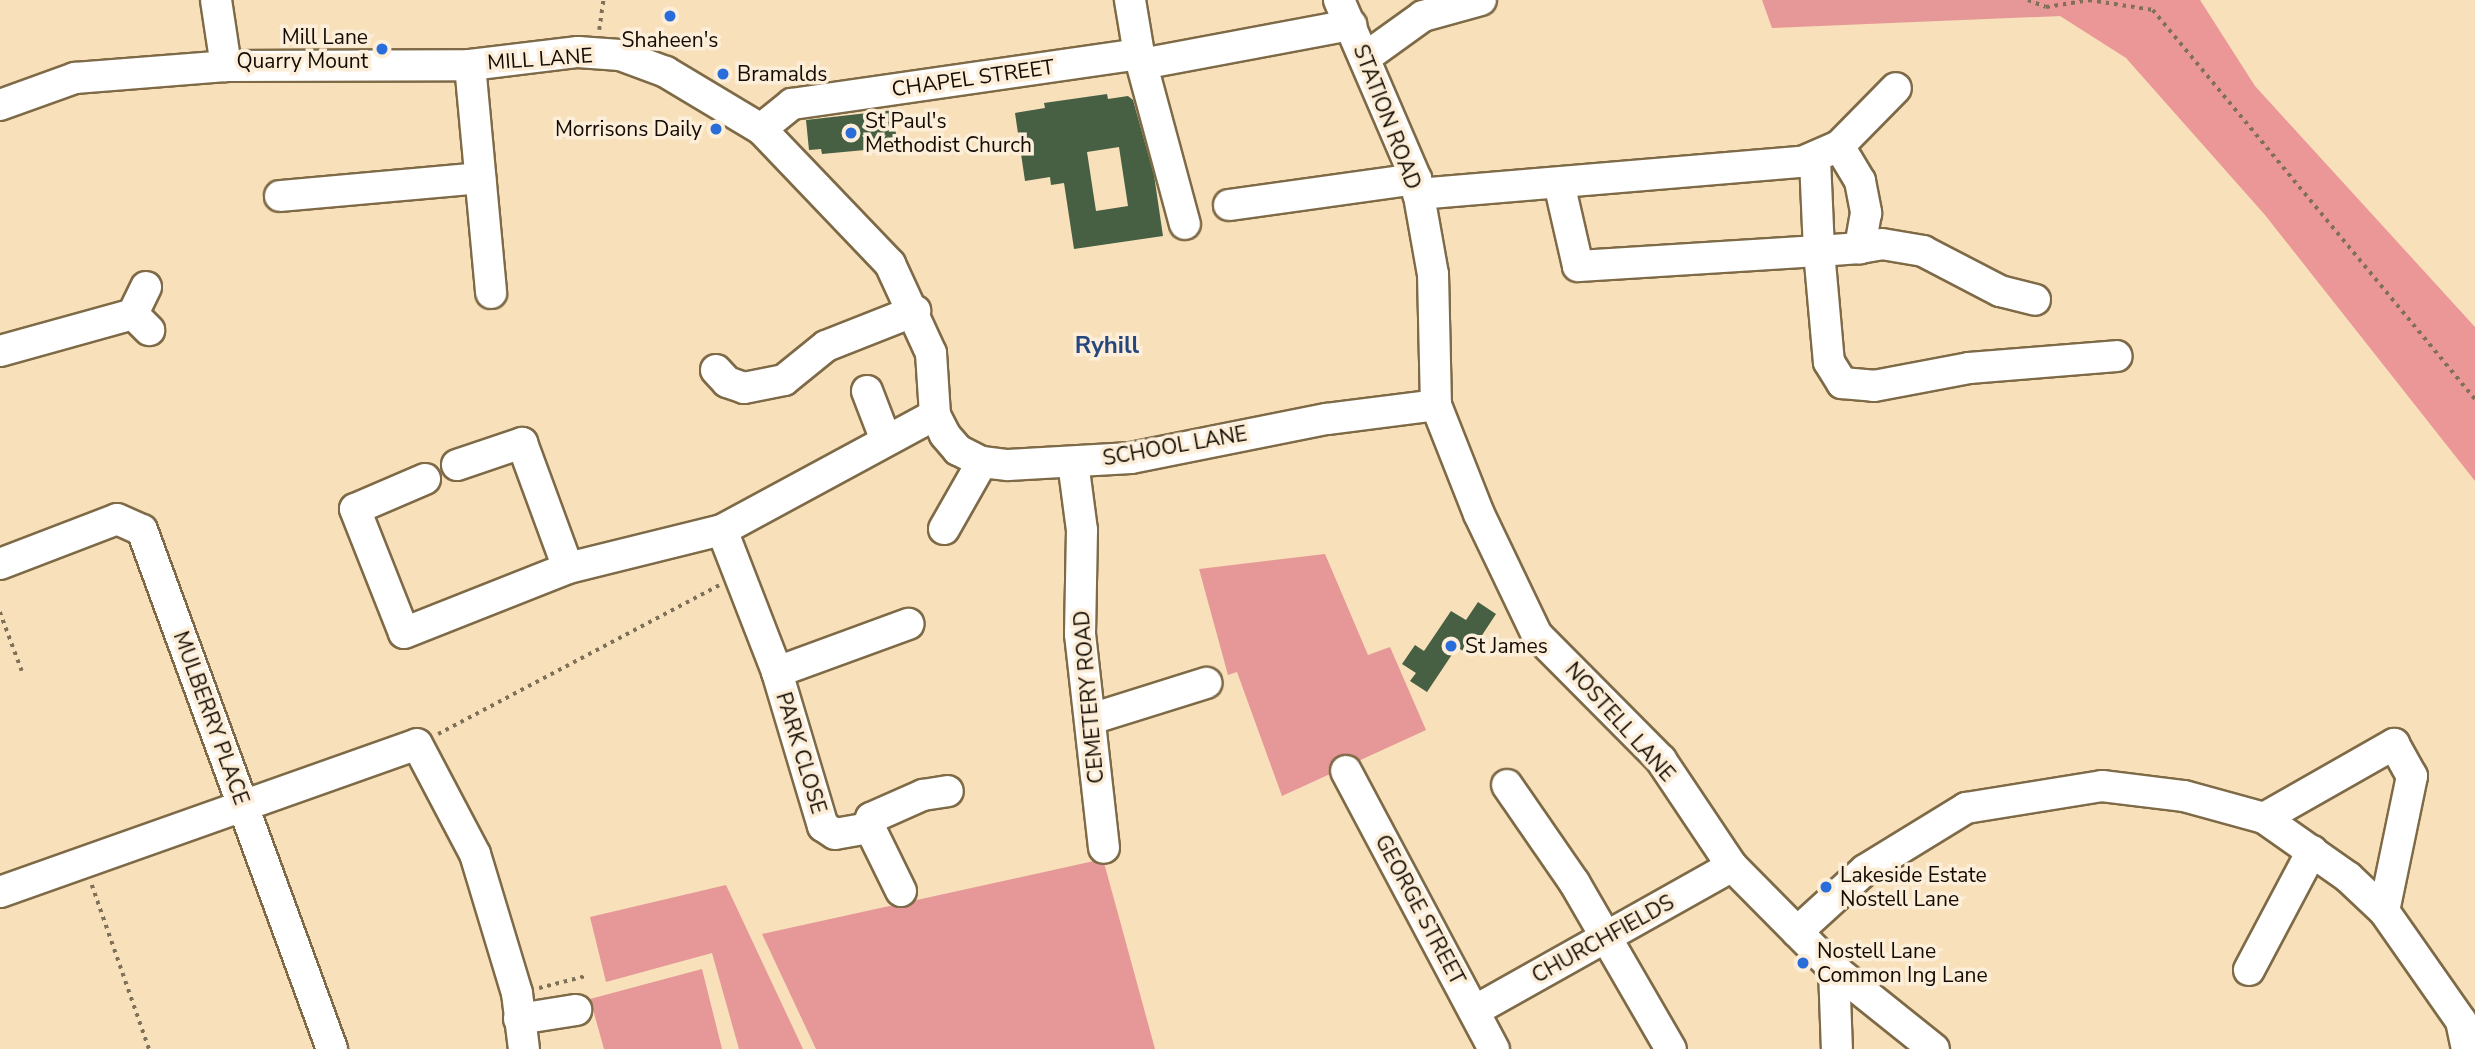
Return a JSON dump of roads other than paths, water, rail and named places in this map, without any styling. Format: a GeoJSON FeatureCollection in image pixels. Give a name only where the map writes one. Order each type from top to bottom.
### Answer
{"type":"FeatureCollection","features":[{"type":"Feature","properties":{"kind":"street"},"geometry":{"type":"LineString","coordinates":[[216,0],[226,66]]}},
{"type":"Feature","properties":{"kind":"street"},"geometry":{"type":"LineString","coordinates":[[1130,0],[1140,59],[1185,224]]}},
{"type":"Feature","properties":{"kind":"street"},"geometry":{"type":"LineString","coordinates":[[1366,57],[1423,16],[1481,0]]}},
{"type":"Feature","properties":{"kind":"street","name":"CHAPEL STREET"},"geometry":{"type":"LineString","coordinates":[[761,129],[792,104],[1140,59],[1345,12]]}},
{"type":"Feature","properties":{"kind":"street","name":"STATION ROAD"},"geometry":{"type":"LineString","coordinates":[[1345,12],[1366,57],[1417,187],[1433,274],[1436,405]]}},
{"type":"Feature","properties":{"kind":"street","name":"MILL LANE"},"geometry":{"type":"LineString","coordinates":[[0,105],[75,78],[226,66],[470,65],[578,52],[620,55],[666,72],[761,129],[890,264],[915,311],[931,353],[936,415]]}},
{"type":"Feature","properties":{"kind":"street"},"geometry":{"type":"LineString","coordinates":[[470,65],[480,178],[496,273]]}},
{"type":"Feature","properties":{"kind":"street"},"geometry":{"type":"LineString","coordinates":[[1229,205],[1417,187],[1559,183],[1827,153],[1896,88]]}},
{"type":"Feature","properties":{"kind":"street"},"geometry":{"type":"LineString","coordinates":[[1827,153],[1865,200],[1866,230],[1860,247]]}},
{"type":"Feature","properties":{"kind":"street"},"geometry":{"type":"LineString","coordinates":[[1827,153],[1819,251],[1829,362],[1842,383],[1874,386],[1969,368],[2116,356]]}},
{"type":"Feature","properties":{"kind":"street"},"geometry":{"type":"LineString","coordinates":[[280,196],[480,178]]}},
{"type":"Feature","properties":{"kind":"street"},"geometry":{"type":"LineString","coordinates":[[1559,183],[1578,266],[1819,251],[1882,244],[1923,251],[2000,291],[2035,300]]}},
{"type":"Feature","properties":{"kind":"street"},"geometry":{"type":"LineString","coordinates":[[0,351],[141,322],[146,287]]}},
{"type":"Feature","properties":{"kind":"street"},"geometry":{"type":"LineString","coordinates":[[716,370],[727,382],[744,388],[784,380],[813,354],[845,337],[915,311]]}},
{"type":"Feature","properties":{"kind":"street"},"geometry":{"type":"LineString","coordinates":[[867,391],[885,438]]}},
{"type":"Feature","properties":{"kind":"street","name":"SCHOOL LANE"},"geometry":{"type":"LineString","coordinates":[[982,462],[1073,462],[1131,457],[1327,419],[1436,405]]}},
{"type":"Feature","properties":{"kind":"street","name":"NOSTELL LANE"},"geometry":{"type":"LineString","coordinates":[[1436,405],[1479,514],[1537,635],[1661,760],[1732,866],[1834,970],[1934,1049]]}},
{"type":"Feature","properties":{"kind":"street"},"geometry":{"type":"LineString","coordinates":[[425,479],[355,509],[404,633],[568,568],[722,530],[885,438],[936,415],[958,450],[982,462],[944,529]]}},
{"type":"Feature","properties":{"kind":"street"},"geometry":{"type":"LineString","coordinates":[[457,466],[522,443],[568,568]]}},
{"type":"Feature","properties":{"kind":"street","name":"CEMETERY ROAD"},"geometry":{"type":"LineString","coordinates":[[1073,462],[1082,530],[1080,634],[1104,848]]}},
{"type":"Feature","properties":{"kind":"street","name":"MULBERRY PLACE"},"geometry":{"type":"LineString","coordinates":[[0,564],[117,519],[142,530],[332,1049]]}},
{"type":"Feature","properties":{"kind":"street","name":"PARK CLOSE"},"geometry":{"type":"LineString","coordinates":[[722,530],[777,672],[823,826],[835,834],[870,828]]}},
{"type":"Feature","properties":{"kind":"street","name":"PARK CLOSE"},"geometry":{"type":"LineString","coordinates":[[777,672],[908,624]]}},
{"type":"Feature","properties":{"kind":"street"},"geometry":{"type":"LineString","coordinates":[[1091,719],[1206,683]]}},
{"type":"Feature","properties":{"kind":"street"},"geometry":{"type":"LineString","coordinates":[[0,892],[244,808],[417,744],[475,854],[518,1006],[524,1049]]}},
{"type":"Feature","properties":{"kind":"street"},"geometry":{"type":"LineString","coordinates":[[2264,818],[2394,744],[2412,776],[2385,911]]}},
{"type":"Feature","properties":{"kind":"street","name":"GEORGE STREET"},"geometry":{"type":"LineString","coordinates":[[1346,771],[1494,1049]]}},
{"type":"Feature","properties":{"kind":"street"},"geometry":{"type":"LineString","coordinates":[[1507,785],[1574,882],[1671,1049]]}},
{"type":"Feature","properties":{"kind":"street"},"geometry":{"type":"LineString","coordinates":[[1797,932],[1865,870],[1966,808],[2102,786],[2184,796],[2264,818],[2312,851],[2385,911],[2461,1021],[2467,1049]]}},
{"type":"Feature","properties":{"kind":"street"},"geometry":{"type":"LineString","coordinates":[[901,891],[870,828],[878,813],[948,791]]}},
{"type":"Feature","properties":{"kind":"street"},"geometry":{"type":"LineString","coordinates":[[2249,970],[2312,851]]}},
{"type":"Feature","properties":{"kind":"street","name":"CHURCHFIELDS"},"geometry":{"type":"LineString","coordinates":[[1474,1012],[1732,866]]}},
{"type":"Feature","properties":{"kind":"street"},"geometry":{"type":"LineString","coordinates":[[1834,970],[1837,1049]]}},
{"type":"Feature","properties":{"kind":"street"},"geometry":{"type":"LineString","coordinates":[[518,1006],[576,1010]]}},
{"type":"Feature","properties":{"kind":"place","name":"Shaheen's"},"geometry":{"type":"Point","coordinates":[670,16]}},
{"type":"Feature","properties":{"kind":"place","name":"Mill Lane Quarry Mount"},"geometry":{"type":"Point","coordinates":[382,49]}},
{"type":"Feature","properties":{"kind":"place","name":"Bramalds"},"geometry":{"type":"Point","coordinates":[723,74]}},
{"type":"Feature","properties":{"kind":"place","name":"Morrisons Daily"},"geometry":{"type":"Point","coordinates":[716,129]}},
{"type":"Feature","properties":{"kind":"place","name":"St Paul's Methodist Church"},"geometry":{"type":"Point","coordinates":[851,133]}},
{"type":"Feature","properties":{"kind":"place","name":"St James"},"geometry":{"type":"Point","coordinates":[1451,646]}},
{"type":"Feature","properties":{"kind":"place","name":"Lakeside Estate Nostell Lane"},"geometry":{"type":"Point","coordinates":[1826,887]}},
{"type":"Feature","properties":{"kind":"place","name":"Nostell Lane Common Ing Lane"},"geometry":{"type":"Point","coordinates":[1803,963]}},
{"type":"Feature","properties":{"kind":"district","name":"Ryhill"},"geometry":{"type":"Point","coordinates":[1107,346]}}]}
